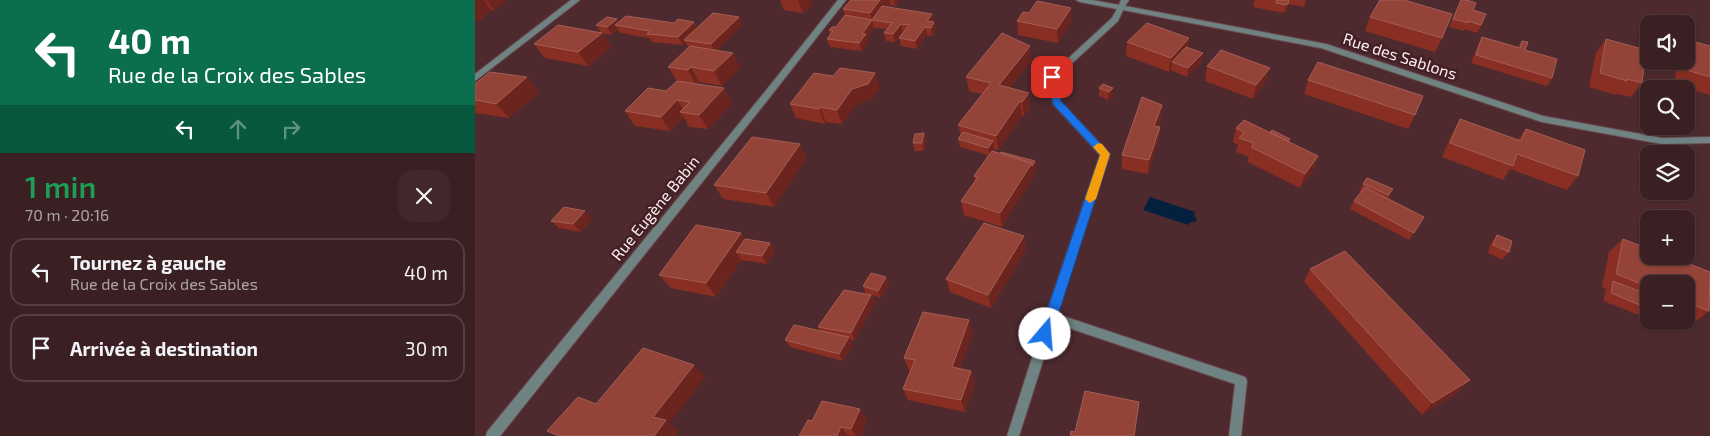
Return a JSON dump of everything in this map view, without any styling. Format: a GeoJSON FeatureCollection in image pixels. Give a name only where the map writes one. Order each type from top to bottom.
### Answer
{"type":"FeatureCollection","features":[{"type":"Feature","properties":{"kind":"street"},"geometry":{"type":"LineString","coordinates":[[475,78],[576,0]]}},
{"type":"Feature","properties":{"kind":"street","name":"Rue Eugène Babin"},"geometry":{"type":"LineString","coordinates":[[492,436],[843,0]]}},
{"type":"Feature","properties":{"kind":"street","name":"Rue des Sablons"},"geometry":{"type":"LineString","coordinates":[[1079,0],[1123,4],[1323,46],[1542,119],[1662,141],[1710,140]]}},
{"type":"Feature","properties":{"kind":"street"},"geometry":{"type":"LineString","coordinates":[[1013,436],[1105,154],[1056,102],[1052,77],[1115,19],[1123,4]]}},
{"type":"Feature","properties":{"kind":"street"},"geometry":{"type":"LineString","coordinates":[[1051,317],[1241,381],[1235,436]]}},
{"type":"Feature","properties":{"kind":"water"},"geometry":{"type":"Polygon","coordinates":[[[1150,197],[1195,212],[1197,221],[1188,225],[1143,210],[1150,197]]]}},
{"type":"Feature","properties":{"kind":"building"},"geometry":{"type":"Polygon","coordinates":[[[851,0],[880,0],[870,13],[843,9],[851,0]]]}},
{"type":"Feature","properties":{"kind":"building"},"geometry":{"type":"Polygon","coordinates":[[[1277,0],[1289,0],[1286,5],[1276,3],[1277,0]]]}},
{"type":"Feature","properties":{"kind":"building"},"geometry":{"type":"Polygon","coordinates":[[[1380,0],[1404,0],[1452,14],[1442,38],[1370,17],[1380,0]]]}},
{"type":"Feature","properties":{"kind":"building"},"geometry":{"type":"Polygon","coordinates":[[[1461,0],[1476,3],[1473,10],[1486,14],[1481,25],[1453,19],[1461,0]]]}},
{"type":"Feature","properties":{"kind":"building"},"geometry":{"type":"Polygon","coordinates":[[[1037,1],[1071,8],[1057,29],[1017,21],[1023,12],[1029,13],[1037,1]]]}},
{"type":"Feature","properties":{"kind":"building"},"geometry":{"type":"Polygon","coordinates":[[[882,6],[932,14],[927,21],[934,22],[931,28],[925,27],[915,41],[899,38],[909,25],[901,24],[893,34],[884,33],[892,23],[872,20],[882,6]]]}},
{"type":"Feature","properties":{"kind":"building"},"geometry":{"type":"Polygon","coordinates":[[[713,13],[739,17],[711,44],[684,40],[713,13]]]}},
{"type":"Feature","properties":{"kind":"building"},"geometry":{"type":"Polygon","coordinates":[[[845,15],[872,20],[862,34],[866,34],[859,43],[827,39],[833,31],[829,30],[832,27],[836,27],[845,15]]]}},
{"type":"Feature","properties":{"kind":"building"},"geometry":{"type":"Polygon","coordinates":[[[626,16],[674,23],[678,19],[694,22],[678,37],[647,34],[650,31],[615,25],[626,16]]]}},
{"type":"Feature","properties":{"kind":"building"},"geometry":{"type":"Polygon","coordinates":[[[607,17],[617,19],[607,27],[596,25],[607,17]]]}},
{"type":"Feature","properties":{"kind":"building"},"geometry":{"type":"Polygon","coordinates":[[[1147,23],[1189,38],[1171,58],[1127,42],[1147,23]]]}},
{"type":"Feature","properties":{"kind":"building"},"geometry":{"type":"Polygon","coordinates":[[[558,25],[602,33],[578,52],[534,44],[558,25]]]}},
{"type":"Feature","properties":{"kind":"building"},"geometry":{"type":"Polygon","coordinates":[[[1002,33],[1030,46],[999,85],[1029,93],[1022,102],[1020,101],[996,136],[958,125],[991,83],[966,77],[1002,33]]]}},
{"type":"Feature","properties":{"kind":"building"},"geometry":{"type":"Polygon","coordinates":[[[1482,37],[1520,48],[1522,41],[1528,42],[1525,50],[1557,59],[1552,78],[1476,55],[1482,37]]]}},
{"type":"Feature","properties":{"kind":"building"},"geometry":{"type":"Polygon","coordinates":[[[1606,39],[1640,48],[1640,70],[1644,70],[1642,80],[1640,80],[1640,82],[1627,79],[1627,81],[1600,73],[1606,39]]]}},
{"type":"Feature","properties":{"kind":"building"},"geometry":{"type":"Polygon","coordinates":[[[1695,42],[1710,46],[1710,77],[1687,70],[1695,70],[1695,42]]]}},
{"type":"Feature","properties":{"kind":"building"},"geometry":{"type":"Polygon","coordinates":[[[690,46],[733,53],[714,71],[691,67],[688,70],[668,67],[690,46]]]}},
{"type":"Feature","properties":{"kind":"building"},"geometry":{"type":"Polygon","coordinates":[[[1186,47],[1203,53],[1188,68],[1172,62],[1186,47]]]}},
{"type":"Feature","properties":{"kind":"building"},"geometry":{"type":"Polygon","coordinates":[[[1221,50],[1270,68],[1256,85],[1207,66],[1221,50]]]}},
{"type":"Feature","properties":{"kind":"building"},"geometry":{"type":"Polygon","coordinates":[[[1318,62],[1423,96],[1415,115],[1308,80],[1318,62]]]}},
{"type":"Feature","properties":{"kind":"building"},"geometry":{"type":"Polygon","coordinates":[[[840,68],[875,73],[868,84],[852,89],[837,110],[790,104],[814,73],[833,76],[840,68]]]}},
{"type":"Feature","properties":{"kind":"building"},"geometry":{"type":"Polygon","coordinates":[[[490,72],[527,77],[496,104],[475,100],[475,84],[490,72]]]}},
{"type":"Feature","properties":{"kind":"building"},"geometry":{"type":"Polygon","coordinates":[[[677,81],[724,88],[699,115],[680,112],[690,102],[677,100],[661,117],[625,111],[648,88],[666,91],[677,81]]]}},
{"type":"Feature","properties":{"kind":"building"},"geometry":{"type":"Polygon","coordinates":[[[1103,84],[1113,88],[1109,92],[1099,88],[1103,84]]]}},
{"type":"Feature","properties":{"kind":"building"},"geometry":{"type":"Polygon","coordinates":[[[1142,97],[1162,105],[1154,126],[1160,127],[1149,160],[1122,155],[1142,97]]]}},
{"type":"Feature","properties":{"kind":"building"},"geometry":{"type":"Polygon","coordinates":[[[1460,119],[1521,141],[1526,129],[1585,150],[1578,176],[1517,154],[1513,166],[1450,143],[1460,119]]]}},
{"type":"Feature","properties":{"kind":"building"},"geometry":{"type":"Polygon","coordinates":[[[1244,120],[1318,156],[1305,174],[1251,147],[1254,143],[1239,138],[1244,132],[1236,128],[1244,120]]]}},
{"type":"Feature","properties":{"kind":"building"},"geometry":{"type":"Polygon","coordinates":[[[1272,130],[1290,139],[1288,141],[1270,132],[1272,130]]]}},
{"type":"Feature","properties":{"kind":"building"},"geometry":{"type":"Polygon","coordinates":[[[963,132],[993,141],[988,148],[958,139],[963,132]]]}},
{"type":"Feature","properties":{"kind":"building"},"geometry":{"type":"Polygon","coordinates":[[[924,133],[922,143],[913,143],[915,134],[924,133]]]}},
{"type":"Feature","properties":{"kind":"building"},"geometry":{"type":"Polygon","coordinates":[[[752,137],[800,144],[766,193],[714,185],[752,137]]]}},
{"type":"Feature","properties":{"kind":"building"},"geometry":{"type":"Polygon","coordinates":[[[992,151],[1032,163],[1000,213],[961,201],[978,177],[974,176],[992,151]]]}},
{"type":"Feature","properties":{"kind":"building"},"geometry":{"type":"Polygon","coordinates":[[[1001,152],[1035,161],[1032,166],[1032,163],[1001,152]]]}},
{"type":"Feature","properties":{"kind":"building"},"geometry":{"type":"Polygon","coordinates":[[[1367,178],[1393,189],[1388,195],[1363,184],[1367,178]]]}},
{"type":"Feature","properties":{"kind":"building"},"geometry":{"type":"Polygon","coordinates":[[[1365,187],[1424,217],[1414,233],[1354,201],[1365,187]]]}},
{"type":"Feature","properties":{"kind":"building"},"geometry":{"type":"Polygon","coordinates":[[[564,207],[585,211],[573,224],[551,221],[564,207]]]}},
{"type":"Feature","properties":{"kind":"building"},"geometry":{"type":"Polygon","coordinates":[[[984,223],[1024,236],[988,295],[946,279],[984,223]]]}},
{"type":"Feature","properties":{"kind":"building"},"geometry":{"type":"Polygon","coordinates":[[[696,225],[741,233],[706,283],[659,275],[696,225]]]}},
{"type":"Feature","properties":{"kind":"building"},"geometry":{"type":"Polygon","coordinates":[[[1497,235],[1512,241],[1509,252],[1493,245],[1497,235]]]}},
{"type":"Feature","properties":{"kind":"building"},"geometry":{"type":"Polygon","coordinates":[[[745,239],[770,243],[762,256],[736,252],[745,239]]]}},
{"type":"Feature","properties":{"kind":"building"},"geometry":{"type":"Polygon","coordinates":[[[1623,239],[1640,246],[1640,265],[1692,265],[1710,272],[1709,311],[1695,306],[1695,275],[1640,275],[1640,283],[1616,274],[1623,239]]]}},
{"type":"Feature","properties":{"kind":"building"},"geometry":{"type":"Polygon","coordinates":[[[1345,251],[1470,380],[1432,403],[1310,269],[1345,251]]]}},
{"type":"Feature","properties":{"kind":"building"},"geometry":{"type":"Polygon","coordinates":[[[871,273],[886,277],[878,291],[863,286],[871,273]]]}},
{"type":"Feature","properties":{"kind":"building"},"geometry":{"type":"Polygon","coordinates":[[[1613,281],[1640,292],[1640,305],[1611,293],[1613,281]]]}},
{"type":"Feature","properties":{"kind":"building"},"geometry":{"type":"Polygon","coordinates":[[[844,290],[871,295],[851,333],[818,327],[844,290]]]}},
{"type":"Feature","properties":{"kind":"building"},"geometry":{"type":"Polygon","coordinates":[[[923,312],[969,320],[952,367],[971,371],[961,400],[903,389],[915,360],[904,358],[923,312]]]}},
{"type":"Feature","properties":{"kind":"building"},"geometry":{"type":"Polygon","coordinates":[[[794,325],[849,337],[839,354],[785,340],[794,325]]]}},
{"type":"Feature","properties":{"kind":"building"},"geometry":{"type":"Polygon","coordinates":[[[643,348],[694,365],[653,417],[666,420],[654,436],[559,436],[547,431],[578,397],[596,404],[643,348]]]}},
{"type":"Feature","properties":{"kind":"building"},"geometry":{"type":"Polygon","coordinates":[[[1085,391],[1139,402],[1134,436],[1070,436],[1071,431],[1075,432],[1085,391]]]}},
{"type":"Feature","properties":{"kind":"building"},"geometry":{"type":"Polygon","coordinates":[[[822,401],[860,409],[851,429],[841,427],[837,436],[799,436],[808,420],[812,421],[822,401]]]}},
{"type":"Feature","properties":{"kind":"slow traffic"},"geometry":{"type":"LineString","coordinates":[[1090,199],[1105,154],[1098,147]]}},
{"type":"Feature","properties":{"kind":"route"},"geometry":{"type":"LineString","coordinates":[[1045,334],[1105,154],[1056,102],[1052,77]]}}]}
